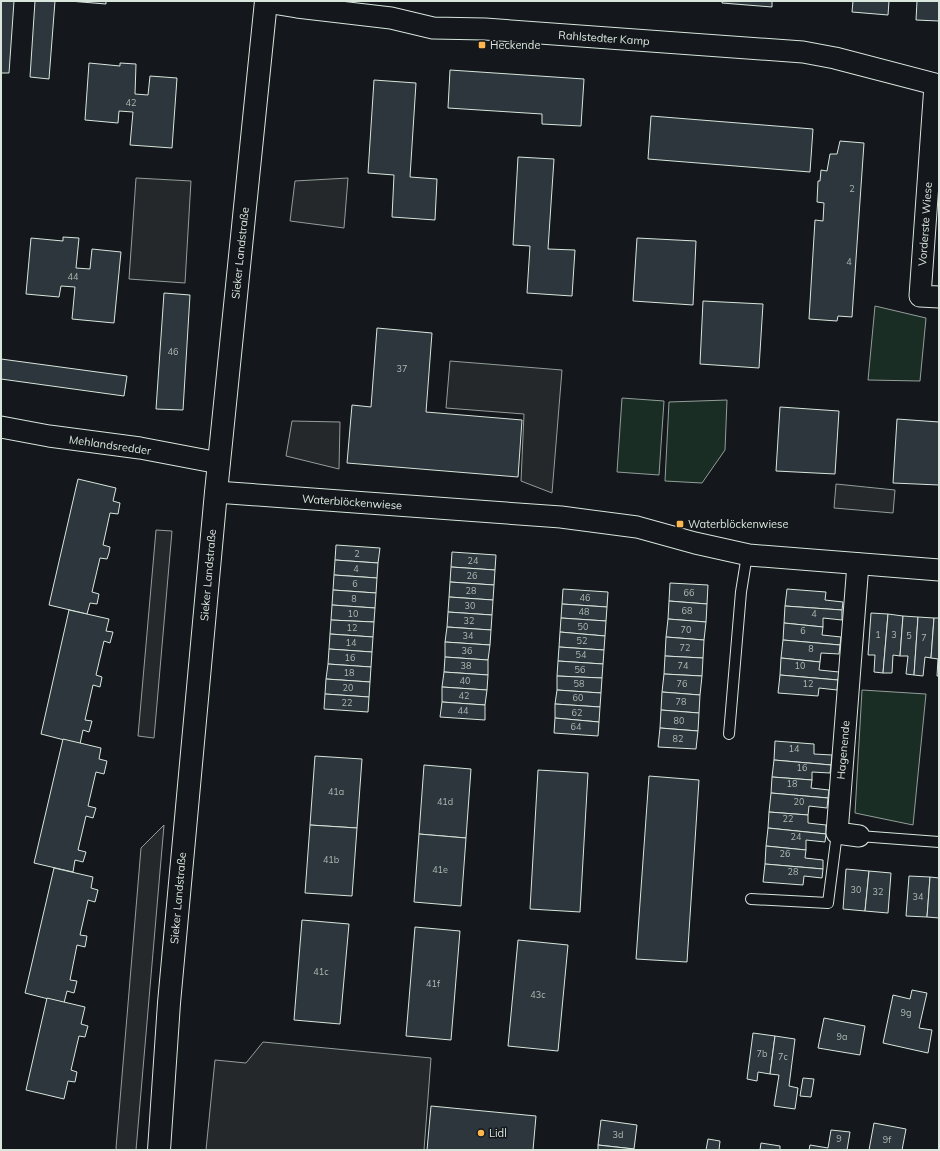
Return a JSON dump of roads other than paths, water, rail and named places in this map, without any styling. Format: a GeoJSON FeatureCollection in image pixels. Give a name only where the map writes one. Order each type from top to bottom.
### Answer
{"type":"FeatureCollection","features":[{"type":"Feature","properties":{"kind":"main road","name":"Sieker Landstraße"},"geometry":{"type":"LineString","coordinates":[[159,1150],[169,1003],[216,492],[266,2]]}},
{"type":"Feature","properties":{"kind":"street","name":"Rahlstedter Kamp"},"geometry":{"type":"LineString","coordinates":[[266,2],[391,18],[432,28],[485,29],[803,52],[835,58],[937,85]]}},
{"type":"Feature","properties":{"kind":"street","name":"Vorderste Wiese"},"geometry":{"type":"LineString","coordinates":[[937,85],[920,296],[939,297]]}},
{"type":"Feature","properties":{"kind":"street","name":"Mehlandsredder"},"geometry":{"type":"LineString","coordinates":[[1,427],[49,436],[140,448],[219,464]]}},
{"type":"Feature","properties":{"kind":"street","name":"Waterblöckenwiese"},"geometry":{"type":"LineString","coordinates":[[216,492],[561,517],[637,527],[695,544],[747,555],[939,570]]}},
{"type":"Feature","properties":{"kind":"street","name":"Hagenende"},"geometry":{"type":"LineString","coordinates":[[837,834],[858,564]]}},
{"type":"Feature","properties":{"kind":"street"},"geometry":{"type":"LineString","coordinates":[[837,834],[859,836]]}},
{"type":"Feature","properties":{"kind":"lane"},"geometry":{"type":"LineString","coordinates":[[729,734],[741,592],[747,555]]}},
{"type":"Feature","properties":{"kind":"lane"},"geometry":{"type":"LineString","coordinates":[[752,899],[828,903],[837,834]]}},
{"type":"Feature","properties":{"kind":"lane"},"geometry":{"type":"LineString","coordinates":[[859,836],[939,842]]}},
{"type":"Feature","properties":{"kind":"place","name":"Heckende"},"geometry":{"type":"Point","coordinates":[482,45]}},
{"type":"Feature","properties":{"kind":"place","name":"Waterblöckenwiese"},"geometry":{"type":"Point","coordinates":[680,524]}},
{"type":"Feature","properties":{"kind":"place","name":"Lidl"},"geometry":{"type":"Point","coordinates":[481,1133]}}]}
